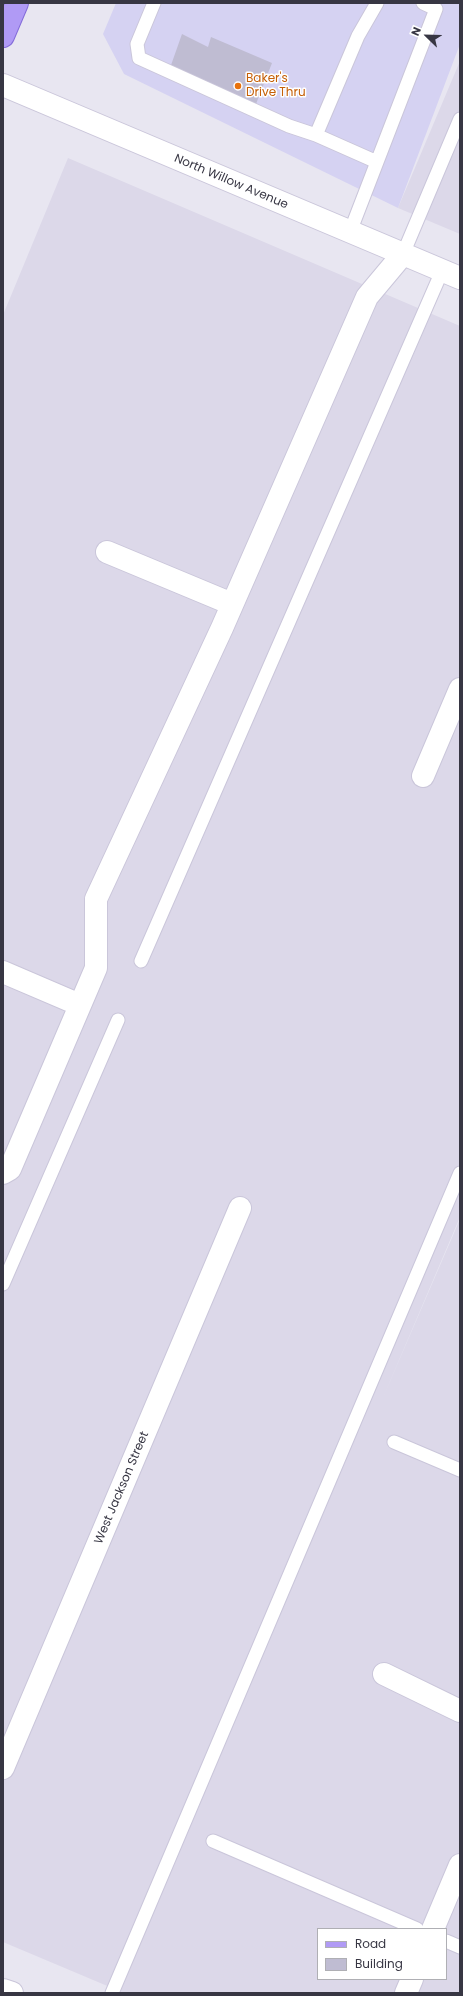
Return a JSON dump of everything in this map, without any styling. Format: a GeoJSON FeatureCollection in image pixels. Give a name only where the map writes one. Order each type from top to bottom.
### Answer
{"type":"FeatureCollection","features":[{"type":"Feature","properties":{"kind":"main road"},"geometry":{"type":"LineString","coordinates":[[3,36],[17,3]]}},
{"type":"Feature","properties":{"kind":"street","name":"North Willow Avenue"},"geometry":{"type":"LineString","coordinates":[[3,86],[451,274]]}},
{"type":"Feature","properties":{"kind":"street"},"geometry":{"type":"LineString","coordinates":[[3,1173],[10,1169],[96,968],[96,899],[232,604],[367,297],[403,254]]}},
{"type":"Feature","properties":{"kind":"street"},"geometry":{"type":"LineString","coordinates":[[107,552],[232,604]]}},
{"type":"Feature","properties":{"kind":"street"},"geometry":{"type":"LineString","coordinates":[[423,776],[460,689]]}},
{"type":"Feature","properties":{"kind":"street"},"geometry":{"type":"LineString","coordinates":[[3,972],[80,1005]]}},
{"type":"Feature","properties":{"kind":"street","name":"West Jackson Street"},"geometry":{"type":"LineString","coordinates":[[3,1768],[240,1208]]}},
{"type":"Feature","properties":{"kind":"street"},"geometry":{"type":"LineString","coordinates":[[384,1674],[460,1711]]}},
{"type":"Feature","properties":{"kind":"street"},"geometry":{"type":"LineString","coordinates":[[433,1928],[460,1865]]}},
{"type":"Feature","properties":{"kind":"street"},"geometry":{"type":"LineString","coordinates":[[406,1993],[412,1980]]}},
{"type":"Feature","properties":{"kind":"street"},"geometry":{"type":"LineString","coordinates":[[3,1990],[12,1993]]}},
{"type":"Feature","properties":{"kind":"lane"},"geometry":{"type":"LineString","coordinates":[[154,3],[137,44],[139,58],[289,126],[316,135],[377,162]]}},
{"type":"Feature","properties":{"kind":"lane"},"geometry":{"type":"LineString","coordinates":[[316,135],[358,36],[377,3]]}},
{"type":"Feature","properties":{"kind":"lane"},"geometry":{"type":"LineString","coordinates":[[350,232],[437,6],[423,3]]}},
{"type":"Feature","properties":{"kind":"lane"},"geometry":{"type":"LineString","coordinates":[[403,254],[460,119]]}},
{"type":"Feature","properties":{"kind":"lane"},"geometry":{"type":"LineString","coordinates":[[141,961],[451,274]]}},
{"type":"Feature","properties":{"kind":"lane"},"geometry":{"type":"LineString","coordinates":[[3,1284],[118,1020]]}},
{"type":"Feature","properties":{"kind":"lane"},"geometry":{"type":"LineString","coordinates":[[112,1993],[460,1173]]}},
{"type":"Feature","properties":{"kind":"lane"},"geometry":{"type":"LineString","coordinates":[[394,1442],[460,1470]]}},
{"type":"Feature","properties":{"kind":"lane"},"geometry":{"type":"LineString","coordinates":[[213,1841],[415,1928]]}},
{"type":"Feature","properties":{"kind":"lane"},"geometry":{"type":"LineString","coordinates":[[447,1941],[460,1947]]}},
{"type":"Feature","properties":{"kind":"shaded area"},"geometry":{"type":"Polygon","coordinates":[[[116,3],[460,3],[460,44],[398,208],[124,74],[103,34],[116,3]]]}},
{"type":"Feature","properties":{"kind":"shaded area"},"geometry":{"type":"Polygon","coordinates":[[[460,61],[460,234],[398,208],[460,61]]]}},
{"type":"Feature","properties":{"kind":"shaded area"},"geometry":{"type":"Polygon","coordinates":[[[68,158],[460,326],[460,1217],[382,1400],[460,1219],[460,1993],[124,1993],[3,1942],[3,315],[68,158]]]}},
{"type":"Feature","properties":{"kind":"building","name":"Baker's Drive Thru"},"geometry":{"type":"Polygon","coordinates":[[[182,34],[208,47],[211,37],[272,63],[256,104],[170,68],[182,34]]]}},
{"type":"Feature","properties":{"kind":"place","name":"Baker's Drive Thru"},"geometry":{"type":"Point","coordinates":[238,86]}}]}
